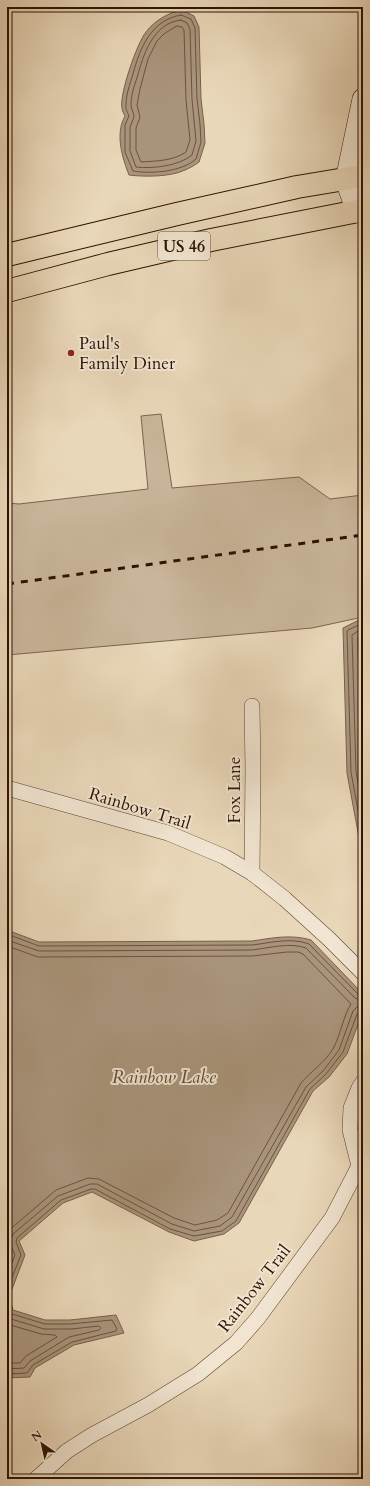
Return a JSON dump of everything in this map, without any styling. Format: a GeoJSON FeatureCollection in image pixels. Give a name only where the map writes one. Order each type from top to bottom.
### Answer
{"type":"FeatureCollection","features":[{"type":"Feature","properties":{"kind":"highway","name":"US 46"},"geometry":{"type":"LineString","coordinates":[[7,255],[185,212],[297,188],[354,178]]}},
{"type":"Feature","properties":{"kind":"highway","name":"US 46"},"geometry":{"type":"LineString","coordinates":[[7,291],[108,264],[211,240],[360,211]]}},
{"type":"Feature","properties":{"kind":"main road"},"geometry":{"type":"LineString","coordinates":[[360,211],[354,178],[363,100]]}},
{"type":"Feature","properties":{"kind":"street","name":"Fox Lane"},"geometry":{"type":"LineString","coordinates":[[252,706],[252,873]]}},
{"type":"Feature","properties":{"kind":"street","name":"Rainbow Trail"},"geometry":{"type":"LineString","coordinates":[[7,788],[168,833],[224,857],[252,873],[285,899],[303,917],[329,939],[363,973]]}},
{"type":"Feature","properties":{"kind":"street","name":"Rainbow Trail"},"geometry":{"type":"LineString","coordinates":[[36,1479],[67,1451],[92,1435],[148,1405],[198,1374],[236,1343],[258,1318],[332,1218],[361,1172],[350,1130],[351,1108],[363,1082]]}},
{"type":"Feature","properties":{"kind":"shaded area"},"geometry":{"type":"Polygon","coordinates":[[[161,414],[172,488],[299,477],[330,499],[363,495],[363,617],[312,628],[7,655],[7,503],[19,504],[148,489],[141,416],[161,414]]]}},
{"type":"Feature","properties":{"kind":"water"},"geometry":{"type":"Polygon","coordinates":[[[182,10],[194,16],[199,27],[201,99],[205,143],[199,162],[187,169],[172,174],[150,176],[129,175],[122,153],[120,138],[120,130],[125,116],[122,110],[122,101],[126,81],[138,47],[146,32],[153,24],[162,18],[182,10]]]}},
{"type":"Feature","properties":{"kind":"water"},"geometry":{"type":"Polygon","coordinates":[[[363,618],[363,859],[347,773],[343,628],[363,618]]]}},
{"type":"Feature","properties":{"kind":"water","name":"Rainbow Lake"},"geometry":{"type":"Polygon","coordinates":[[[7,930],[39,942],[252,941],[282,937],[304,938],[311,940],[363,994],[363,1011],[347,1054],[329,1077],[313,1091],[239,1223],[224,1234],[194,1241],[169,1232],[92,1192],[63,1203],[19,1241],[25,1255],[9,1297],[13,1310],[45,1320],[70,1320],[116,1315],[124,1333],[74,1345],[35,1368],[30,1377],[7,1378],[7,930]]]}},
{"type":"Feature","properties":{"kind":"railway"},"geometry":{"type":"LineString","coordinates":[[7,584],[363,535]]}},
{"type":"Feature","properties":{"kind":"place","name":"Paul's Family Diner"},"geometry":{"type":"Point","coordinates":[71,353]}}]}
